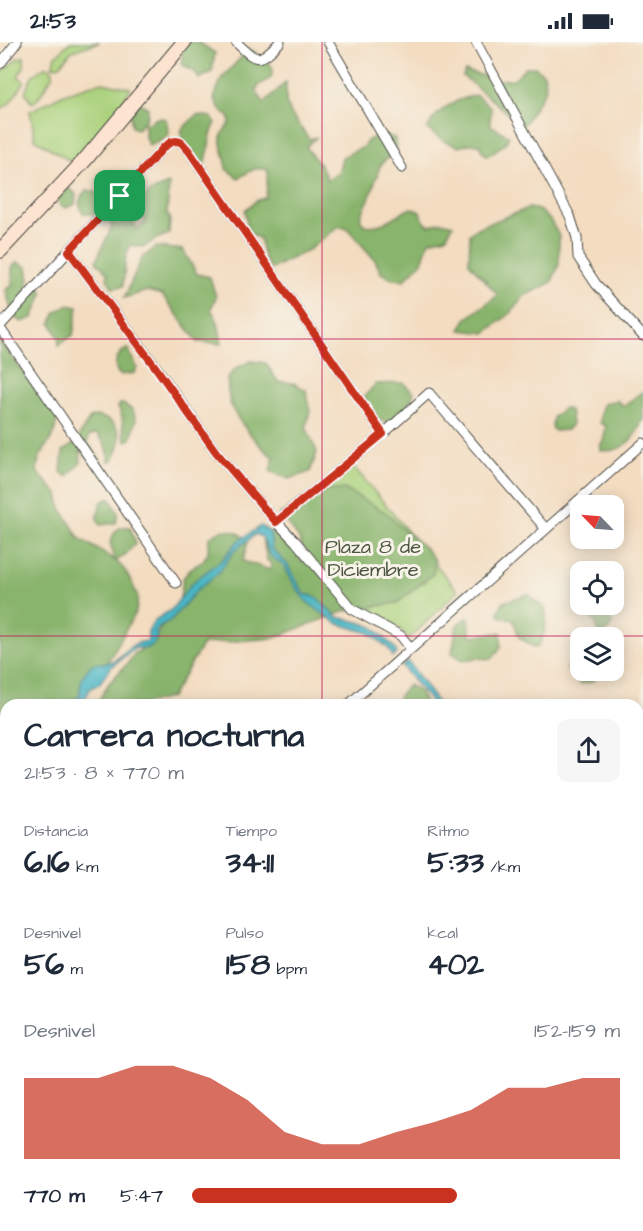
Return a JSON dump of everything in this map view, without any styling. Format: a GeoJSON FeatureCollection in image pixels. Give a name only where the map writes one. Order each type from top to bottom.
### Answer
{"type":"FeatureCollection","features":[{"type":"Feature","properties":{"kind":"main road"},"geometry":{"type":"LineString","coordinates":[[0,252],[84,161],[184,42]]}},
{"type":"Feature","properties":{"kind":"street"},"geometry":{"type":"LineString","coordinates":[[0,64],[17,42]]}},
{"type":"Feature","properties":{"kind":"street"},"geometry":{"type":"LineString","coordinates":[[236,42],[256,59],[267,56],[280,42]]}},
{"type":"Feature","properties":{"kind":"street"},"geometry":{"type":"LineString","coordinates":[[328,42],[402,168]]}},
{"type":"Feature","properties":{"kind":"street"},"geometry":{"type":"LineString","coordinates":[[476,42],[570,216],[577,238],[578,257],[596,284],[643,336]]}},
{"type":"Feature","properties":{"kind":"street"},"geometry":{"type":"LineString","coordinates":[[176,583],[0,327],[164,147],[171,142],[181,142],[189,151],[383,434]]}},
{"type":"Feature","properties":{"kind":"street"},"geometry":{"type":"LineString","coordinates":[[69,251],[216,452],[276,522],[296,542],[352,609],[401,636],[411,649]]}},
{"type":"Feature","properties":{"kind":"street"},"geometry":{"type":"LineString","coordinates":[[276,522],[429,393],[546,529]]}},
{"type":"Feature","properties":{"kind":"street"},"geometry":{"type":"LineString","coordinates":[[355,699],[643,443]]}},
{"type":"Feature","properties":{"kind":"green space"},"geometry":{"type":"Polygon","coordinates":[[[70,42],[100,42],[72,51],[60,65],[52,67],[55,57],[70,42]]]}},
{"type":"Feature","properties":{"kind":"green space"},"geometry":{"type":"Polygon","coordinates":[[[198,42],[215,53],[212,72],[199,79],[195,72],[181,64],[185,43],[198,42]]]}},
{"type":"Feature","properties":{"kind":"green space"},"geometry":{"type":"Polygon","coordinates":[[[249,49],[267,59],[273,69],[271,78],[259,85],[256,91],[264,103],[286,82],[286,102],[291,114],[309,139],[317,137],[306,147],[323,169],[327,180],[339,171],[342,157],[363,147],[368,140],[381,134],[395,138],[396,154],[380,166],[360,218],[364,225],[378,225],[412,208],[420,212],[429,226],[441,222],[453,225],[446,237],[429,241],[422,262],[404,280],[392,279],[381,273],[375,260],[347,228],[339,226],[310,249],[271,269],[264,258],[260,239],[248,232],[245,210],[256,201],[266,197],[268,170],[255,169],[238,178],[226,169],[221,141],[224,130],[230,123],[229,116],[220,110],[214,99],[221,79],[249,49]]]}},
{"type":"Feature","properties":{"kind":"green space"},"geometry":{"type":"Polygon","coordinates":[[[24,57],[24,67],[18,76],[24,81],[8,105],[0,109],[0,73],[18,58],[24,57]]]}},
{"type":"Feature","properties":{"kind":"green space"},"geometry":{"type":"Polygon","coordinates":[[[46,66],[53,71],[53,75],[38,99],[32,103],[25,92],[32,76],[46,66]]]}},
{"type":"Feature","properties":{"kind":"green space"},"geometry":{"type":"Polygon","coordinates":[[[526,67],[535,67],[544,74],[546,89],[521,129],[512,117],[463,76],[465,71],[499,80],[514,79],[526,67]]]}},
{"type":"Feature","properties":{"kind":"green space"},"geometry":{"type":"Polygon","coordinates":[[[102,82],[131,88],[105,131],[73,163],[35,139],[30,111],[64,94],[102,82]]]}},
{"type":"Feature","properties":{"kind":"green space"},"geometry":{"type":"Polygon","coordinates":[[[476,95],[491,107],[490,125],[509,136],[505,144],[487,156],[481,150],[480,144],[459,147],[444,141],[427,129],[447,106],[476,95]]]}},
{"type":"Feature","properties":{"kind":"green space"},"geometry":{"type":"Polygon","coordinates":[[[139,103],[148,108],[148,115],[137,129],[132,127],[130,115],[139,103]]]}},
{"type":"Feature","properties":{"kind":"green space"},"geometry":{"type":"Polygon","coordinates":[[[197,115],[211,117],[216,123],[201,170],[188,159],[181,135],[182,129],[197,115]]]}},
{"type":"Feature","properties":{"kind":"green space"},"geometry":{"type":"Polygon","coordinates":[[[157,118],[166,119],[169,134],[149,145],[145,137],[145,125],[157,118]]]}},
{"type":"Feature","properties":{"kind":"green space"},"geometry":{"type":"Polygon","coordinates":[[[169,184],[167,215],[170,217],[169,234],[144,247],[130,245],[126,255],[123,286],[113,288],[107,279],[108,274],[96,261],[112,226],[107,217],[117,209],[124,210],[132,214],[134,224],[138,229],[146,222],[138,211],[143,200],[153,191],[169,184]]]}},
{"type":"Feature","properties":{"kind":"green space"},"geometry":{"type":"Polygon","coordinates":[[[60,186],[76,194],[75,204],[67,208],[60,206],[55,193],[60,186]]]}},
{"type":"Feature","properties":{"kind":"green space"},"geometry":{"type":"Polygon","coordinates":[[[87,190],[96,192],[100,200],[96,215],[83,213],[79,203],[87,190]]]}},
{"type":"Feature","properties":{"kind":"green space"},"geometry":{"type":"Polygon","coordinates":[[[529,208],[539,210],[550,220],[559,236],[559,264],[552,282],[524,296],[511,313],[485,333],[460,330],[466,319],[498,295],[469,263],[470,234],[477,228],[529,208]]]}},
{"type":"Feature","properties":{"kind":"green space"},"geometry":{"type":"Polygon","coordinates":[[[156,247],[183,250],[197,274],[210,277],[216,297],[211,309],[218,322],[222,344],[198,342],[162,295],[147,291],[124,298],[142,258],[156,247]]]}},
{"type":"Feature","properties":{"kind":"green space"},"geometry":{"type":"Polygon","coordinates":[[[17,262],[27,267],[29,278],[27,287],[41,289],[43,293],[33,318],[22,322],[13,317],[6,290],[12,285],[12,268],[17,262]]]}},
{"type":"Feature","properties":{"kind":"green space"},"geometry":{"type":"Polygon","coordinates":[[[68,305],[78,307],[73,335],[59,345],[59,338],[51,323],[56,312],[68,305]]]}},
{"type":"Feature","properties":{"kind":"green space"},"geometry":{"type":"Polygon","coordinates":[[[0,341],[34,387],[54,406],[57,420],[54,434],[39,458],[37,472],[58,494],[61,508],[79,538],[115,560],[110,542],[119,528],[130,527],[136,543],[116,561],[124,569],[138,597],[136,612],[103,670],[78,699],[0,699],[0,341]]]}},
{"type":"Feature","properties":{"kind":"green space"},"geometry":{"type":"Polygon","coordinates":[[[129,349],[137,367],[135,373],[120,375],[116,368],[116,361],[125,350],[129,349]]]}},
{"type":"Feature","properties":{"kind":"green space"},"geometry":{"type":"Polygon","coordinates":[[[251,361],[266,363],[278,382],[294,383],[306,390],[310,411],[306,427],[317,452],[310,472],[289,479],[270,471],[274,458],[249,432],[233,409],[229,399],[227,378],[236,368],[251,361]]]}},
{"type":"Feature","properties":{"kind":"green space"},"geometry":{"type":"Polygon","coordinates":[[[403,383],[414,393],[401,415],[388,422],[373,418],[364,397],[376,384],[403,383]]]}},
{"type":"Feature","properties":{"kind":"green space"},"geometry":{"type":"Polygon","coordinates":[[[643,391],[643,419],[633,438],[616,450],[601,450],[606,426],[600,423],[603,404],[617,400],[625,405],[643,391]]]}},
{"type":"Feature","properties":{"kind":"green space"},"geometry":{"type":"Polygon","coordinates":[[[120,404],[133,410],[136,420],[131,439],[126,441],[118,407],[120,404]]]}},
{"type":"Feature","properties":{"kind":"green space"},"geometry":{"type":"Polygon","coordinates":[[[564,408],[570,410],[572,424],[567,430],[555,431],[552,428],[553,417],[564,408]]]}},
{"type":"Feature","properties":{"kind":"green space"},"geometry":{"type":"Polygon","coordinates":[[[97,416],[106,419],[117,428],[120,440],[116,454],[112,461],[108,461],[107,450],[102,440],[97,434],[90,435],[87,443],[101,460],[101,465],[92,461],[80,450],[81,462],[67,477],[61,472],[63,451],[75,443],[90,418],[97,416]]]}},
{"type":"Feature","properties":{"kind":"green space","name":"Plaza 8 de Diciembre"},"geometry":{"type":"Polygon","coordinates":[[[353,466],[458,591],[409,639],[398,627],[368,614],[346,594],[294,520],[353,466]]]}},
{"type":"Feature","properties":{"kind":"green space"},"geometry":{"type":"Polygon","coordinates":[[[344,489],[387,513],[426,549],[435,561],[433,574],[397,603],[345,611],[274,638],[203,644],[171,697],[100,699],[109,683],[135,653],[153,643],[159,630],[179,604],[183,578],[191,568],[202,562],[208,553],[209,538],[214,534],[229,530],[244,537],[248,541],[243,561],[270,570],[271,564],[267,560],[262,536],[277,530],[288,536],[302,562],[306,556],[298,537],[280,514],[313,493],[344,489]]]}},
{"type":"Feature","properties":{"kind":"green space"},"geometry":{"type":"Polygon","coordinates":[[[110,498],[118,513],[116,523],[100,525],[97,518],[101,502],[110,498]]]}},
{"type":"Feature","properties":{"kind":"green space"},"geometry":{"type":"Polygon","coordinates":[[[530,595],[544,607],[545,611],[546,622],[543,635],[536,648],[519,637],[513,619],[503,618],[498,613],[503,602],[530,595]]]}},
{"type":"Feature","properties":{"kind":"green space"},"geometry":{"type":"Polygon","coordinates":[[[591,615],[605,615],[612,621],[611,626],[597,627],[591,615]]]}},
{"type":"Feature","properties":{"kind":"green space"},"geometry":{"type":"Polygon","coordinates":[[[469,618],[470,633],[473,636],[501,632],[501,647],[492,659],[475,658],[464,661],[452,653],[457,625],[469,618]]]}},
{"type":"Feature","properties":{"kind":"green space"},"geometry":{"type":"Polygon","coordinates":[[[578,681],[592,681],[591,682],[580,684],[578,681]]]}},
{"type":"Feature","properties":{"kind":"green space"},"geometry":{"type":"Polygon","coordinates":[[[408,685],[420,692],[423,699],[398,699],[408,685]]]}},
{"type":"Feature","properties":{"kind":"water"},"geometry":{"type":"Polygon","coordinates":[[[261,526],[270,532],[272,549],[287,564],[304,594],[316,597],[337,617],[373,627],[395,648],[397,654],[393,657],[388,648],[369,633],[336,623],[307,602],[296,588],[285,567],[270,555],[262,537],[256,534],[235,550],[219,572],[197,590],[171,620],[160,626],[156,631],[154,644],[147,648],[135,648],[112,666],[99,684],[91,688],[85,699],[76,699],[79,697],[82,677],[91,665],[108,663],[120,657],[134,645],[148,641],[148,631],[155,620],[171,610],[192,583],[223,559],[237,542],[261,526]]]}},
{"type":"Feature","properties":{"kind":"water"},"geometry":{"type":"Polygon","coordinates":[[[408,661],[435,699],[428,699],[402,666],[408,661]]]}},
{"type":"Feature","properties":{"kind":"route"},"geometry":{"type":"LineString","coordinates":[[176,141],[186,146],[383,434],[276,522],[216,452],[69,251],[120,196],[164,147],[176,141]]}}]}
